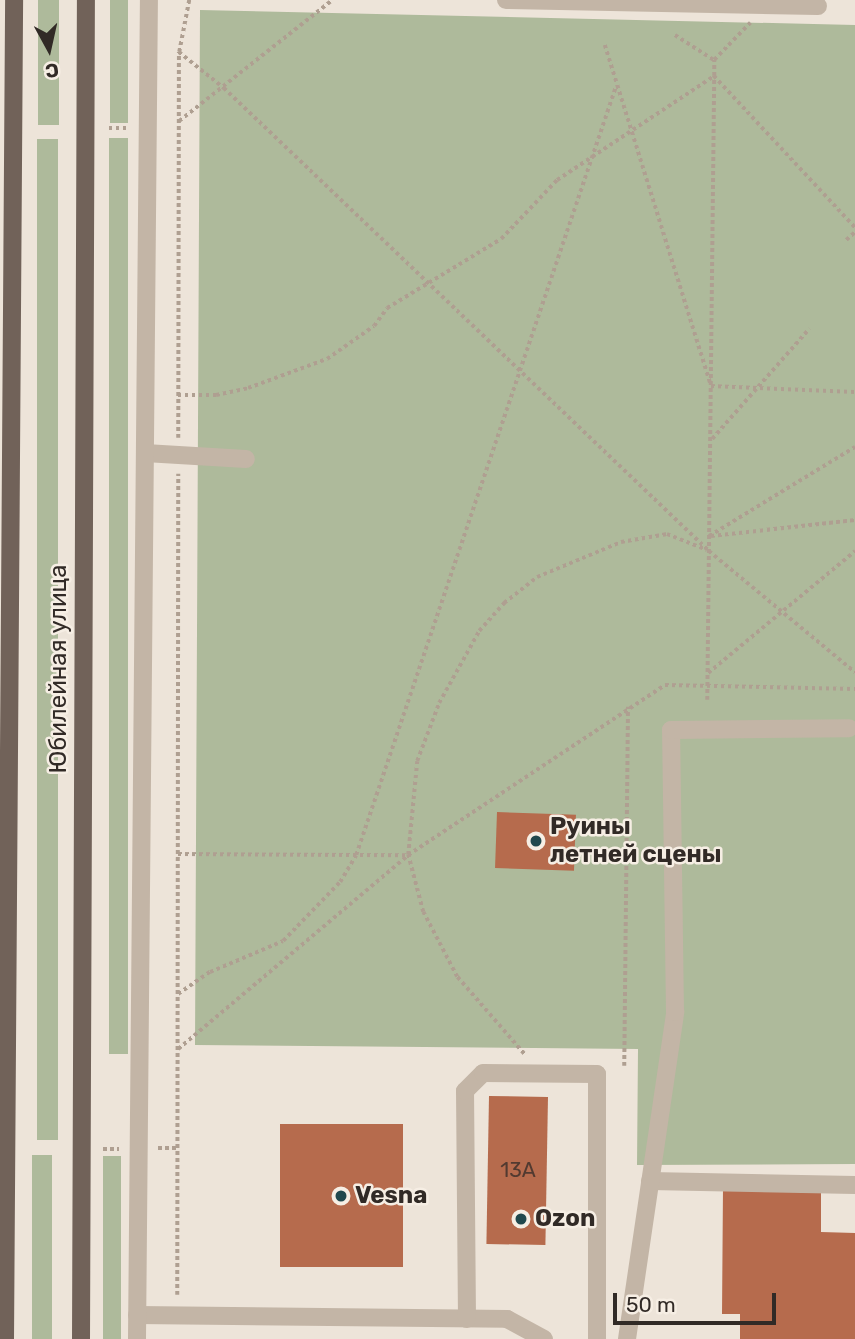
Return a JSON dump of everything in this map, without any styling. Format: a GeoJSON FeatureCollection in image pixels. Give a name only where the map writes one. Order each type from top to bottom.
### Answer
{"type":"FeatureCollection","features":[{"type":"Feature","properties":{"kind":"main road","name":"Юбилейная улица"},"geometry":{"type":"LineString","coordinates":[[5,1339],[14,0]]}},
{"type":"Feature","properties":{"kind":"main road","name":"Юбилейная улица"},"geometry":{"type":"LineString","coordinates":[[81,1339],[86,0]]}},
{"type":"Feature","properties":{"kind":"lane"},"geometry":{"type":"LineString","coordinates":[[137,1339],[149,0]]}},
{"type":"Feature","properties":{"kind":"lane"},"geometry":{"type":"LineString","coordinates":[[506,0],[818,6]]}},
{"type":"Feature","properties":{"kind":"lane"},"geometry":{"type":"LineString","coordinates":[[145,453],[246,459]]}},
{"type":"Feature","properties":{"kind":"lane"},"geometry":{"type":"LineString","coordinates":[[626,1339],[675,1012],[671,730],[849,728]]}},
{"type":"Feature","properties":{"kind":"lane"},"geometry":{"type":"LineString","coordinates":[[467,1319],[465,1091],[483,1073],[597,1074],[597,1339]]}},
{"type":"Feature","properties":{"kind":"lane"},"geometry":{"type":"LineString","coordinates":[[650,1181],[855,1185]]}},
{"type":"Feature","properties":{"kind":"lane"},"geometry":{"type":"LineString","coordinates":[[137,1315],[507,1319],[544,1339]]}},
{"type":"Feature","properties":{"kind":"path"},"geometry":{"type":"LineString","coordinates":[[177,1316],[179,52],[189,0]]}},
{"type":"Feature","properties":{"kind":"path"},"geometry":{"type":"LineString","coordinates":[[179,121],[332,0]]}},
{"type":"Feature","properties":{"kind":"path"},"geometry":{"type":"LineString","coordinates":[[707,700],[715,60],[768,5]]}},
{"type":"Feature","properties":{"kind":"path"},"geometry":{"type":"LineString","coordinates":[[675,35],[715,60]]}},
{"type":"Feature","properties":{"kind":"path"},"geometry":{"type":"LineString","coordinates":[[605,45],[628,131],[711,386]]}},
{"type":"Feature","properties":{"kind":"path"},"geometry":{"type":"LineString","coordinates":[[179,52],[224,88],[709,551],[855,672]]}},
{"type":"Feature","properties":{"kind":"path"},"geometry":{"type":"LineString","coordinates":[[178,395],[216,395],[303,370],[374,326],[387,308],[431,286],[501,239],[557,180],[714,76]]}},
{"type":"Feature","properties":{"kind":"path"},"geometry":{"type":"LineString","coordinates":[[714,76],[855,227]]}},
{"type":"Feature","properties":{"kind":"path"},"geometry":{"type":"LineString","coordinates":[[178,995],[210,972],[283,941],[333,890],[356,855],[522,373],[615,89]]}},
{"type":"Feature","properties":{"kind":"path"},"geometry":{"type":"LineString","coordinates":[[846,240],[855,232]]}},
{"type":"Feature","properties":{"kind":"path"},"geometry":{"type":"LineString","coordinates":[[710,441],[761,388],[809,329]]}},
{"type":"Feature","properties":{"kind":"path"},"geometry":{"type":"LineString","coordinates":[[711,386],[855,392]]}},
{"type":"Feature","properties":{"kind":"path"},"geometry":{"type":"LineString","coordinates":[[709,536],[855,447]]}},
{"type":"Feature","properties":{"kind":"path"},"geometry":{"type":"LineString","coordinates":[[709,536],[855,520]]}},
{"type":"Feature","properties":{"kind":"path"},"geometry":{"type":"LineString","coordinates":[[542,1074],[498,1029],[440,949],[416,893],[408,855],[417,761],[458,664],[503,603],[537,577],[621,542],[667,534],[709,551]]}},
{"type":"Feature","properties":{"kind":"path"},"geometry":{"type":"LineString","coordinates":[[707,674],[784,613],[855,551]]}},
{"type":"Feature","properties":{"kind":"path"},"geometry":{"type":"LineString","coordinates":[[178,1049],[408,855],[665,685],[855,689]]}},
{"type":"Feature","properties":{"kind":"path"},"geometry":{"type":"LineString","coordinates":[[624,1066],[628,707]]}},
{"type":"Feature","properties":{"kind":"path"},"geometry":{"type":"LineString","coordinates":[[178,854],[408,855]]}},
{"type":"Feature","properties":{"kind":"green space"},"geometry":{"type":"Polygon","coordinates":[[[38,0],[59,0],[59,125],[38,125],[38,0]]]}},
{"type":"Feature","properties":{"kind":"green space"},"geometry":{"type":"Polygon","coordinates":[[[110,0],[128,0],[128,123],[110,123],[110,0]]]}},
{"type":"Feature","properties":{"kind":"green space"},"geometry":{"type":"Polygon","coordinates":[[[200,10],[855,25],[855,1164],[637,1165],[638,1049],[195,1045],[200,10]]]}},
{"type":"Feature","properties":{"kind":"green space"},"geometry":{"type":"Polygon","coordinates":[[[109,138],[128,138],[128,1054],[109,1054],[109,138]]]}},
{"type":"Feature","properties":{"kind":"green space"},"geometry":{"type":"Polygon","coordinates":[[[37,139],[58,139],[58,1140],[37,1140],[37,139]]]}},
{"type":"Feature","properties":{"kind":"green space"},"geometry":{"type":"Polygon","coordinates":[[[32,1155],[52,1155],[52,1339],[32,1339],[32,1155]]]}},
{"type":"Feature","properties":{"kind":"green space"},"geometry":{"type":"Polygon","coordinates":[[[103,1156],[121,1156],[121,1339],[103,1339],[103,1156]]]}},
{"type":"Feature","properties":{"kind":"building","name":"Руины летней сцены"},"geometry":{"type":"Polygon","coordinates":[[[497,812],[576,815],[574,871],[495,868],[497,812]]]}},
{"type":"Feature","properties":{"kind":"building"},"geometry":{"type":"Polygon","coordinates":[[[489,1096],[548,1097],[545,1245],[486,1244],[489,1096]]]}},
{"type":"Feature","properties":{"kind":"building","name":"Vesna"},"geometry":{"type":"Polygon","coordinates":[[[280,1124],[403,1124],[403,1267],[280,1267],[280,1124]]]}},
{"type":"Feature","properties":{"kind":"building"},"geometry":{"type":"Polygon","coordinates":[[[723,1187],[821,1188],[821,1232],[855,1233],[855,1339],[740,1339],[740,1314],[722,1314],[723,1187]]]}},
{"type":"Feature","properties":{"kind":"place","name":"Руины летней сцены"},"geometry":{"type":"Point","coordinates":[536,841]}},
{"type":"Feature","properties":{"kind":"place","name":"Vesna"},"geometry":{"type":"Point","coordinates":[341,1196]}},
{"type":"Feature","properties":{"kind":"place","name":"Ozon"},"geometry":{"type":"Point","coordinates":[521,1219]}}]}
